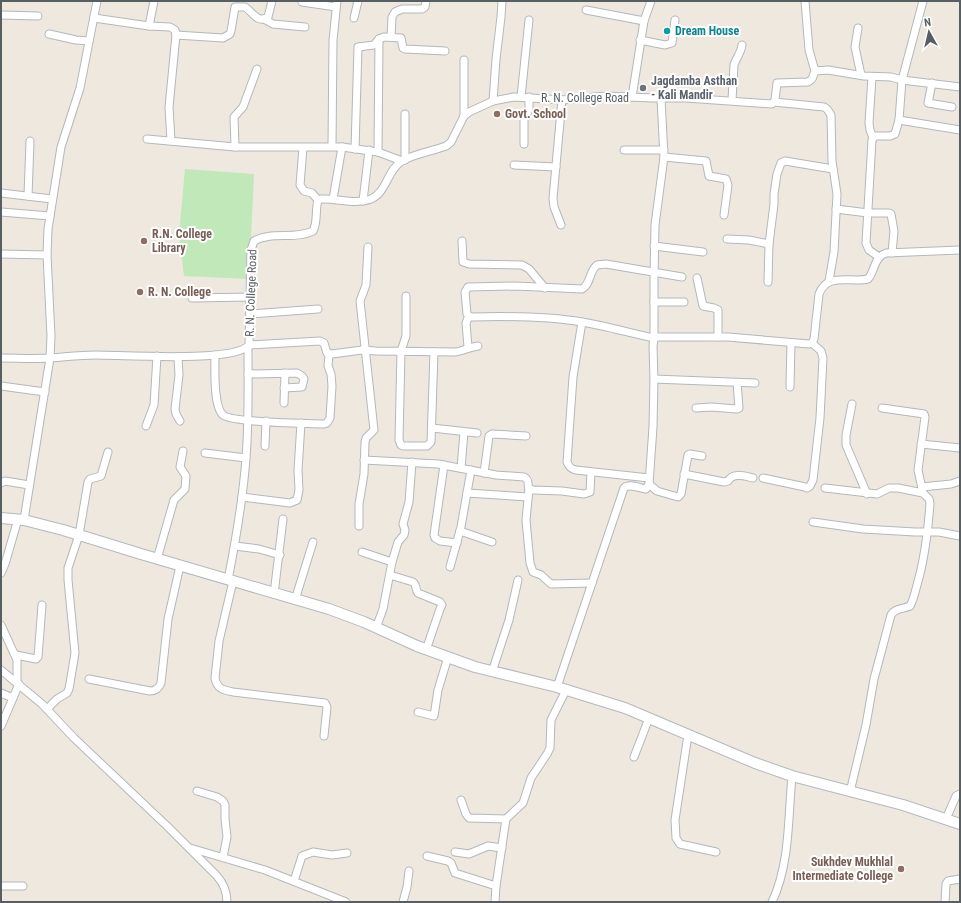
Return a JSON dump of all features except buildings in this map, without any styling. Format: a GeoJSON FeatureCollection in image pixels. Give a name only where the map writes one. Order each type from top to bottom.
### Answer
{"type":"FeatureCollection","features":[{"type":"Feature","properties":{"kind":"main road"},"geometry":{"type":"LineString","coordinates":[[1,518],[21,519],[79,534],[180,566],[329,610],[364,622],[426,650],[492,672],[562,689],[618,706],[792,776],[904,805],[960,824]]}},
{"type":"Feature","properties":{"kind":"street"},"geometry":{"type":"LineString","coordinates":[[1,574],[21,519],[29,485],[45,392],[50,358],[47,255],[52,199],[61,147],[80,88],[97,1]]}},
{"type":"Feature","properties":{"kind":"street"},"geometry":{"type":"LineString","coordinates":[[149,26],[154,1]]}},
{"type":"Feature","properties":{"kind":"street"},"geometry":{"type":"LineString","coordinates":[[264,19],[268,17],[272,1]]}},
{"type":"Feature","properties":{"kind":"street"},"geometry":{"type":"LineString","coordinates":[[354,18],[358,1]]}},
{"type":"Feature","properties":{"kind":"street"},"geometry":{"type":"LineString","coordinates":[[391,37],[392,17],[395,12],[402,9],[422,9],[425,7],[426,1]]}},
{"type":"Feature","properties":{"kind":"street"},"geometry":{"type":"LineString","coordinates":[[493,101],[502,1]]}},
{"type":"Feature","properties":{"kind":"street"},"geometry":{"type":"LineString","coordinates":[[632,97],[640,40],[644,20],[651,1]]}},
{"type":"Feature","properties":{"kind":"street"},"geometry":{"type":"LineString","coordinates":[[774,102],[778,83],[808,82],[812,79],[815,71],[809,50],[805,1]]}},
{"type":"Feature","properties":{"kind":"street"},"geometry":{"type":"LineString","coordinates":[[873,138],[875,136],[892,136],[895,134],[899,120],[902,80],[923,1]]}},
{"type":"Feature","properties":{"kind":"street"},"geometry":{"type":"LineString","coordinates":[[302,2],[337,4],[333,36],[332,146]]}},
{"type":"Feature","properties":{"kind":"street"},"geometry":{"type":"LineString","coordinates":[[176,35],[219,38],[226,37],[231,32],[234,10],[238,6],[245,7],[254,17],[264,19],[273,24],[304,27]]}},
{"type":"Feature","properties":{"kind":"street"},"geometry":{"type":"LineString","coordinates":[[586,10],[644,20]]}},
{"type":"Feature","properties":{"kind":"street"},"geometry":{"type":"LineString","coordinates":[[1,15],[38,16]]}},
{"type":"Feature","properties":{"kind":"street"},"geometry":{"type":"LineString","coordinates":[[94,18],[173,28],[175,30],[176,35],[169,107],[171,141]]}},
{"type":"Feature","properties":{"kind":"street"},"geometry":{"type":"LineString","coordinates":[[521,97],[529,20]]}},
{"type":"Feature","properties":{"kind":"street"},"geometry":{"type":"LineString","coordinates":[[640,40],[665,45],[672,43],[675,20]]}},
{"type":"Feature","properties":{"kind":"street"},"geometry":{"type":"LineString","coordinates":[[858,28],[855,51],[861,76]]}},
{"type":"Feature","properties":{"kind":"street"},"geometry":{"type":"LineString","coordinates":[[49,34],[76,40],[89,41]]}},
{"type":"Feature","properties":{"kind":"street"},"geometry":{"type":"LineString","coordinates":[[355,149],[357,49],[360,46],[374,45],[379,39],[384,37],[391,37],[401,38],[403,48],[445,51]]}},
{"type":"Feature","properties":{"kind":"street"},"geometry":{"type":"LineString","coordinates":[[378,152],[379,39]]}},
{"type":"Feature","properties":{"kind":"street"},"geometry":{"type":"LineString","coordinates":[[732,100],[734,65],[741,52],[742,45]]}},
{"type":"Feature","properties":{"kind":"street"},"geometry":{"type":"LineString","coordinates":[[303,148],[300,185],[304,191],[312,192],[318,200],[326,198],[371,199],[382,190],[397,166],[403,160],[440,148],[451,142],[464,116],[464,60]]}},
{"type":"Feature","properties":{"kind":"street"},"geometry":{"type":"LineString","coordinates":[[235,147],[234,117],[243,107],[257,69]]}},
{"type":"Feature","properties":{"kind":"street"},"geometry":{"type":"LineString","coordinates":[[815,71],[828,70],[861,76],[891,77],[902,80],[958,86]]}},
{"type":"Feature","properties":{"kind":"street"},"geometry":{"type":"LineString","coordinates":[[872,77],[869,123],[873,138],[866,245],[869,250],[880,257]]}},
{"type":"Feature","properties":{"kind":"street"},"geometry":{"type":"LineString","coordinates":[[932,83],[928,103],[952,107]]}},
{"type":"Feature","properties":{"kind":"street","name":"R. N. College Road"},"geometry":{"type":"LineString","coordinates":[[464,116],[493,101],[509,97],[562,100],[589,97],[686,98],[732,100],[772,104],[774,102],[800,104],[828,109],[831,116],[833,169]]}},
{"type":"Feature","properties":{"kind":"street"},"geometry":{"type":"LineString","coordinates":[[524,144],[524,120],[529,109],[529,97]]}},
{"type":"Feature","properties":{"kind":"street"},"geometry":{"type":"LineString","coordinates":[[495,902],[506,819],[523,803],[531,778],[548,754],[551,720],[562,689],[592,583],[624,488],[629,485],[646,489],[649,481],[653,442],[654,246],[655,225],[664,154],[661,98]]}},
{"type":"Feature","properties":{"kind":"street"},"geometry":{"type":"LineString","coordinates":[[561,225],[553,203],[562,100]]}},
{"type":"Feature","properties":{"kind":"street"},"geometry":{"type":"LineString","coordinates":[[403,160],[405,114]]}},
{"type":"Feature","properties":{"kind":"street"},"geometry":{"type":"LineString","coordinates":[[899,120],[960,130]]}},
{"type":"Feature","properties":{"kind":"street"},"geometry":{"type":"LineString","coordinates":[[147,139],[235,147],[303,148],[332,146],[369,150],[403,160]]}},
{"type":"Feature","properties":{"kind":"street"},"geometry":{"type":"LineString","coordinates":[[28,196],[30,141]]}},
{"type":"Feature","properties":{"kind":"street"},"geometry":{"type":"LineString","coordinates":[[333,199],[342,147]]}},
{"type":"Feature","properties":{"kind":"street"},"geometry":{"type":"LineString","coordinates":[[363,200],[369,150]]}},
{"type":"Feature","properties":{"kind":"street"},"geometry":{"type":"LineString","coordinates":[[624,150],[664,154],[706,161],[709,176],[726,179],[728,185],[724,215]]}},
{"type":"Feature","properties":{"kind":"street"},"geometry":{"type":"LineString","coordinates":[[768,282],[769,244],[776,177],[782,163],[785,161],[833,169],[837,194],[834,252],[829,281]]}},
{"type":"Feature","properties":{"kind":"street"},"geometry":{"type":"LineString","coordinates":[[514,165],[556,166]]}},
{"type":"Feature","properties":{"kind":"street"},"geometry":{"type":"LineString","coordinates":[[1,193],[52,199]]}},
{"type":"Feature","properties":{"kind":"street","name":"R. N. College Road"},"geometry":{"type":"LineString","coordinates":[[1,358],[50,358],[96,355],[178,357],[215,355],[240,351],[249,346],[251,250],[254,241],[263,238],[313,231],[315,227],[318,200]]}},
{"type":"Feature","properties":{"kind":"street"},"geometry":{"type":"LineString","coordinates":[[836,209],[868,213],[889,212],[891,214],[894,231],[892,253]]}},
{"type":"Feature","properties":{"kind":"street"},"geometry":{"type":"LineString","coordinates":[[1,212],[50,216]]}},
{"type":"Feature","properties":{"kind":"street"},"geometry":{"type":"LineString","coordinates":[[727,239],[748,240],[769,244]]}},
{"type":"Feature","properties":{"kind":"street"},"geometry":{"type":"LineString","coordinates":[[462,241],[463,262],[469,264],[522,265],[529,269],[546,288]]}},
{"type":"Feature","properties":{"kind":"street"},"geometry":{"type":"LineString","coordinates":[[654,246],[703,252]]}},
{"type":"Feature","properties":{"kind":"street"},"geometry":{"type":"LineString","coordinates":[[359,526],[359,504],[366,438],[374,430],[360,301],[366,285],[368,247]]}},
{"type":"Feature","properties":{"kind":"street"},"geometry":{"type":"LineString","coordinates":[[812,343],[819,294],[821,288],[829,281],[868,279],[880,257],[886,253],[960,250]]}},
{"type":"Feature","properties":{"kind":"street"},"geometry":{"type":"LineString","coordinates":[[1,254],[47,255]]}},
{"type":"Feature","properties":{"kind":"street"},"geometry":{"type":"LineString","coordinates":[[468,347],[466,292],[468,287],[515,286],[582,289],[585,287],[593,268],[596,265],[601,264],[682,277]]}},
{"type":"Feature","properties":{"kind":"street"},"geometry":{"type":"LineString","coordinates":[[697,278],[703,306],[718,310],[718,337]]}},
{"type":"Feature","properties":{"kind":"street"},"geometry":{"type":"LineString","coordinates":[[406,296],[406,336],[401,352],[399,443],[403,446],[414,447],[429,445],[432,439],[434,352]]}},
{"type":"Feature","properties":{"kind":"street"},"geometry":{"type":"LineString","coordinates":[[192,298],[251,297]]}},
{"type":"Feature","properties":{"kind":"street"},"geometry":{"type":"LineString","coordinates":[[654,302],[684,302]]}},
{"type":"Feature","properties":{"kind":"street"},"geometry":{"type":"LineString","coordinates":[[250,314],[318,309]]}},
{"type":"Feature","properties":{"kind":"street"},"geometry":{"type":"LineString","coordinates":[[468,316],[540,318],[582,322],[654,338],[718,337],[804,345],[812,343]]}},
{"type":"Feature","properties":{"kind":"street"},"geometry":{"type":"LineString","coordinates":[[582,322],[573,378],[567,462],[568,466],[571,469],[649,481],[657,491],[678,497],[681,494],[688,455],[702,456]]}},
{"type":"Feature","properties":{"kind":"street"},"geometry":{"type":"LineString","coordinates":[[215,355],[215,388],[217,401],[222,414],[228,418],[248,421],[324,424],[329,420],[332,386],[331,374],[328,366],[329,354],[326,352],[324,343],[320,341],[249,346],[248,421],[246,458],[242,497],[230,580],[219,641],[215,678],[216,684],[222,689],[233,692],[325,703],[327,707],[324,736]]}},
{"type":"Feature","properties":{"kind":"street"},"geometry":{"type":"LineString","coordinates":[[790,387],[791,343]]}},
{"type":"Feature","properties":{"kind":"street"},"geometry":{"type":"LineString","coordinates":[[763,478],[807,488],[811,484],[820,418],[823,358],[821,351],[812,343]]}},
{"type":"Feature","properties":{"kind":"street"},"geometry":{"type":"LineString","coordinates":[[329,354],[366,350],[376,352],[460,351],[468,347],[478,346]]}},
{"type":"Feature","properties":{"kind":"street"},"geometry":{"type":"LineString","coordinates":[[146,426],[153,410],[157,356]]}},
{"type":"Feature","properties":{"kind":"street"},"geometry":{"type":"LineString","coordinates":[[178,357],[179,375],[175,409],[180,421]]}},
{"type":"Feature","properties":{"kind":"street"},"geometry":{"type":"LineString","coordinates":[[284,403],[285,373]]}},
{"type":"Feature","properties":{"kind":"street"},"geometry":{"type":"LineString","coordinates":[[248,374],[300,374],[304,380],[302,387],[284,388]]}},
{"type":"Feature","properties":{"kind":"street"},"geometry":{"type":"LineString","coordinates":[[654,379],[755,383]]}},
{"type":"Feature","properties":{"kind":"street"},"geometry":{"type":"LineString","coordinates":[[696,408],[739,408],[737,383]]}},
{"type":"Feature","properties":{"kind":"street"},"geometry":{"type":"LineString","coordinates":[[1,386],[45,392]]}},
{"type":"Feature","properties":{"kind":"street"},"geometry":{"type":"LineString","coordinates":[[852,404],[846,435],[846,445],[867,494]]}},
{"type":"Feature","properties":{"kind":"street"},"geometry":{"type":"LineString","coordinates":[[850,792],[866,725],[874,679],[891,615],[894,611],[910,606],[912,602],[922,568],[928,531],[930,503],[929,499],[922,490],[918,470],[925,417],[924,414],[882,408]]}},
{"type":"Feature","properties":{"kind":"street"},"geometry":{"type":"LineString","coordinates":[[266,421],[266,446]]}},
{"type":"Feature","properties":{"kind":"street"},"geometry":{"type":"LineString","coordinates":[[242,497],[290,502],[297,500],[299,490],[298,470],[301,423]]}},
{"type":"Feature","properties":{"kind":"street"},"geometry":{"type":"LineString","coordinates":[[432,428],[477,434]]}},
{"type":"Feature","properties":{"kind":"street"},"geometry":{"type":"LineString","coordinates":[[461,468],[464,432]]}},
{"type":"Feature","properties":{"kind":"street"},"geometry":{"type":"LineString","coordinates":[[484,473],[489,436],[492,434],[526,436]]}},
{"type":"Feature","properties":{"kind":"street"},"geometry":{"type":"LineString","coordinates":[[921,444],[960,448]]}},
{"type":"Feature","properties":{"kind":"street"},"geometry":{"type":"LineString","coordinates":[[157,559],[174,500],[185,489],[186,476],[180,467],[183,451]]}},
{"type":"Feature","properties":{"kind":"street"},"geometry":{"type":"LineString","coordinates":[[47,709],[57,699],[67,693],[69,689],[75,647],[67,574],[69,560],[79,534],[88,482],[90,479],[100,476],[108,452]]}},
{"type":"Feature","properties":{"kind":"street"},"geometry":{"type":"LineString","coordinates":[[205,453],[246,458]]}},
{"type":"Feature","properties":{"kind":"street"},"geometry":{"type":"LineString","coordinates":[[364,460],[444,464],[484,473],[504,476],[524,476],[527,478],[529,493],[526,520],[532,572],[541,575],[551,584],[592,583]]}},
{"type":"Feature","properties":{"kind":"street"},"geometry":{"type":"LineString","coordinates":[[376,628],[383,609],[392,562],[398,542],[404,535],[405,530],[403,524],[409,502],[412,462]]}},
{"type":"Feature","properties":{"kind":"street"},"geometry":{"type":"LineString","coordinates":[[444,464],[434,536],[440,541],[457,543]]}},
{"type":"Feature","properties":{"kind":"street"},"geometry":{"type":"LineString","coordinates":[[450,567],[460,530],[471,470]]}},
{"type":"Feature","properties":{"kind":"street"},"geometry":{"type":"LineString","coordinates":[[467,493],[529,493],[533,490],[562,490],[587,494],[590,492],[591,472]]}},
{"type":"Feature","properties":{"kind":"street"},"geometry":{"type":"LineString","coordinates":[[684,474],[724,482],[728,481],[730,477],[735,475],[753,478]]}},
{"type":"Feature","properties":{"kind":"street"},"geometry":{"type":"LineString","coordinates":[[1,483],[5,480],[29,485]]}},
{"type":"Feature","properties":{"kind":"street"},"geometry":{"type":"LineString","coordinates":[[825,488],[877,494],[893,488],[922,490],[951,484],[960,480]]}},
{"type":"Feature","properties":{"kind":"street"},"geometry":{"type":"LineString","coordinates":[[274,594],[284,519]]}},
{"type":"Feature","properties":{"kind":"street"},"geometry":{"type":"LineString","coordinates":[[813,522],[863,529],[915,532],[928,531],[960,536]]}},
{"type":"Feature","properties":{"kind":"street"},"geometry":{"type":"LineString","coordinates":[[460,530],[492,542]]}},
{"type":"Feature","properties":{"kind":"street"},"geometry":{"type":"LineString","coordinates":[[295,600],[313,542]]}},
{"type":"Feature","properties":{"kind":"street"},"geometry":{"type":"LineString","coordinates":[[235,546],[252,548],[280,555]]}},
{"type":"Feature","properties":{"kind":"street"},"geometry":{"type":"LineString","coordinates":[[362,552],[392,562]]}},
{"type":"Feature","properties":{"kind":"street"},"geometry":{"type":"LineString","coordinates":[[89,679],[150,690],[156,690],[159,688],[161,683],[168,619],[180,566]]}},
{"type":"Feature","properties":{"kind":"street"},"geometry":{"type":"LineString","coordinates":[[390,576],[415,583],[418,593],[440,602],[440,609],[426,650]]}},
{"type":"Feature","properties":{"kind":"street"},"geometry":{"type":"LineString","coordinates":[[492,672],[509,620],[518,580]]}},
{"type":"Feature","properties":{"kind":"street"},"geometry":{"type":"LineString","coordinates":[[16,655],[33,659],[36,659],[38,656],[42,605]]}},
{"type":"Feature","properties":{"kind":"street"},"geometry":{"type":"LineString","coordinates":[[1,625],[16,655],[18,666],[18,683],[1,726]]}},
{"type":"Feature","properties":{"kind":"street"},"geometry":{"type":"LineString","coordinates":[[418,712],[434,716],[437,695],[448,657]]}},
{"type":"Feature","properties":{"kind":"street"},"geometry":{"type":"LineString","coordinates":[[1,670],[47,709],[78,742],[190,848],[222,882],[227,894],[227,902]]}},
{"type":"Feature","properties":{"kind":"street"},"geometry":{"type":"LineString","coordinates":[[1,693],[13,698]]}},
{"type":"Feature","properties":{"kind":"street"},"geometry":{"type":"LineString","coordinates":[[634,757],[649,718]]}},
{"type":"Feature","properties":{"kind":"street"},"geometry":{"type":"LineString","coordinates":[[688,735],[676,814],[676,838],[680,844],[716,852]]}},
{"type":"Feature","properties":{"kind":"street"},"geometry":{"type":"LineString","coordinates":[[772,902],[780,883],[783,866],[792,776]]}},
{"type":"Feature","properties":{"kind":"street"},"geometry":{"type":"LineString","coordinates":[[197,791],[217,798],[225,805],[227,837],[223,857]]}},
{"type":"Feature","properties":{"kind":"street"},"geometry":{"type":"LineString","coordinates":[[946,819],[954,799],[960,794]]}},
{"type":"Feature","properties":{"kind":"street"},"geometry":{"type":"LineString","coordinates":[[461,800],[469,818],[506,819]]}},
{"type":"Feature","properties":{"kind":"street"},"geometry":{"type":"LineString","coordinates":[[455,852],[469,854],[488,846],[502,848]]}},
{"type":"Feature","properties":{"kind":"street"},"geometry":{"type":"LineString","coordinates":[[190,848],[265,870],[346,902]]}},
{"type":"Feature","properties":{"kind":"street"},"geometry":{"type":"LineString","coordinates":[[294,881],[302,856],[313,852],[332,855],[347,853]]}},
{"type":"Feature","properties":{"kind":"street"},"geometry":{"type":"LineString","coordinates":[[427,856],[448,861],[451,863],[455,873],[496,886]]}},
{"type":"Feature","properties":{"kind":"street"},"geometry":{"type":"LineString","coordinates":[[403,902],[409,871]]}},
{"type":"Feature","properties":{"kind":"street"},"geometry":{"type":"LineString","coordinates":[[945,902],[946,884],[948,881],[960,880]]}},
{"type":"Feature","properties":{"kind":"street"},"geometry":{"type":"LineString","coordinates":[[1,886],[23,886]]}},
{"type":"Feature","properties":{"kind":"green space"},"geometry":{"type":"Polygon","coordinates":[[[185,169],[254,174],[249,279],[184,276],[179,235],[185,169]]]}},
{"type":"Feature","properties":{"kind":"place","name":"Dream House"},"geometry":{"type":"Point","coordinates":[667,31]}},
{"type":"Feature","properties":{"kind":"place","name":"Jagdamba Asthan - Kali Mandir"},"geometry":{"type":"Point","coordinates":[643,88]}},
{"type":"Feature","properties":{"kind":"place","name":"Govt. School"},"geometry":{"type":"Point","coordinates":[497,114]}},
{"type":"Feature","properties":{"kind":"place","name":"R.N. College Library"},"geometry":{"type":"Point","coordinates":[144,241]}},
{"type":"Feature","properties":{"kind":"place","name":"R. N. College"},"geometry":{"type":"Point","coordinates":[140,292]}},
{"type":"Feature","properties":{"kind":"place","name":"Sukhdev Mukhlal Intermediate College"},"geometry":{"type":"Point","coordinates":[901,869]}}]}
